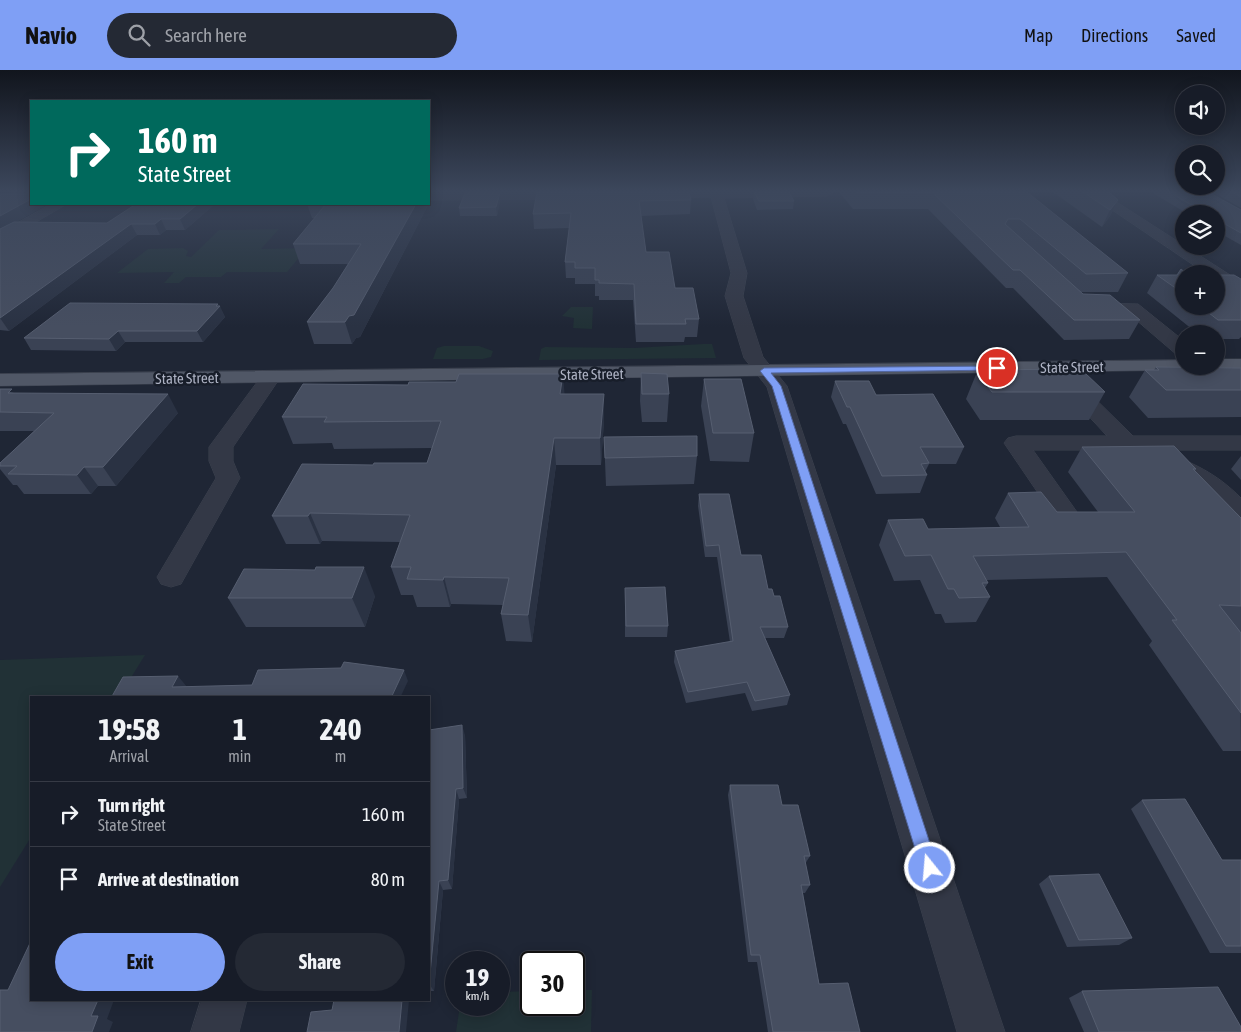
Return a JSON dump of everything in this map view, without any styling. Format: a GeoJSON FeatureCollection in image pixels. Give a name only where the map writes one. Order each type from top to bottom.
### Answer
{"type":"FeatureCollection","features":[{"type":"Feature","properties":{"kind":"main road"},"geometry":{"type":"LineString","coordinates":[[1225,365],[1241,365]]}},
{"type":"Feature","properties":{"kind":"main road","name":"State Street"},"geometry":{"type":"LineString","coordinates":[[0,380],[1175,366]]}},
{"type":"Feature","properties":{"kind":"street"},"geometry":{"type":"LineString","coordinates":[[728,237],[739,273],[734,296],[754,358],[776,386],[791,430],[981,1032]]}},
{"type":"Feature","properties":{"kind":"street"},"geometry":{"type":"LineString","coordinates":[[1161,237],[1241,289]]}},
{"type":"Feature","properties":{"kind":"street"},"geometry":{"type":"LineString","coordinates":[[1074,301],[1082,308],[1132,308],[1175,344]]}},
{"type":"Feature","properties":{"kind":"street"},"geometry":{"type":"LineString","coordinates":[[1053,368],[1128,444],[1194,473],[1214,485],[1241,513]]}},
{"type":"Feature","properties":{"kind":"street"},"geometry":{"type":"LineString","coordinates":[[171,577],[228,478],[220,461],[221,447],[270,378]]}},
{"type":"Feature","properties":{"kind":"street"},"geometry":{"type":"LineString","coordinates":[[1064,512],[1016,443],[1241,442]]}},
{"type":"Feature","properties":{"kind":"street"},"geometry":{"type":"LineString","coordinates":[[215,1032],[224,1001]]}},
{"type":"Feature","properties":{"kind":"shaded area"},"geometry":{"type":"Polygon","coordinates":[[[212,237],[272,237],[261,249],[307,248],[287,272],[227,272],[221,277],[186,277],[179,283],[164,283],[174,272],[117,273],[148,249],[183,248],[188,251],[186,256],[191,257],[212,237]]]}},
{"type":"Feature","properties":{"kind":"shaded area"},"geometry":{"type":"Polygon","coordinates":[[[571,307],[593,307],[592,329],[573,328],[574,318],[562,316],[571,307]]]}},
{"type":"Feature","properties":{"kind":"shaded area"},"geometry":{"type":"Polygon","coordinates":[[[712,344],[716,358],[539,360],[541,349],[545,347],[634,348],[712,344]]]}},
{"type":"Feature","properties":{"kind":"shaded area"},"geometry":{"type":"Polygon","coordinates":[[[444,346],[479,346],[493,351],[491,357],[483,359],[433,359],[437,348],[444,346]]]}},
{"type":"Feature","properties":{"kind":"shaded area"},"geometry":{"type":"Polygon","coordinates":[[[145,655],[120,696],[30,696],[30,839],[0,887],[0,660],[145,655]]]}},
{"type":"Feature","properties":{"kind":"shaded area"},"geometry":{"type":"Polygon","coordinates":[[[585,990],[592,990],[591,1032],[456,1032],[458,1016],[510,1016],[510,992],[520,991],[520,1016],[585,1016],[585,990]]]}},
{"type":"Feature","properties":{"kind":"building"},"geometry":{"type":"Polygon","coordinates":[[[0,237],[113,237],[0,318],[0,237]]]}},
{"type":"Feature","properties":{"kind":"building"},"geometry":{"type":"Polygon","coordinates":[[[299,237],[398,237],[354,315],[349,316],[345,322],[307,322],[333,288],[361,244],[293,244],[299,237]]]}},
{"type":"Feature","properties":{"kind":"building"},"geometry":{"type":"Polygon","coordinates":[[[568,237],[644,237],[646,252],[669,252],[675,288],[693,288],[699,319],[685,319],[686,324],[636,324],[634,284],[599,283],[599,280],[595,280],[595,268],[575,268],[575,262],[565,262],[568,237]]]}},
{"type":"Feature","properties":{"kind":"building"},"geometry":{"type":"Polygon","coordinates":[[[979,237],[1019,237],[1083,294],[1110,295],[1140,320],[1074,320],[1020,270],[1013,270],[979,237]]]}},
{"type":"Feature","properties":{"kind":"building"},"geometry":{"type":"Polygon","coordinates":[[[1041,237],[1083,237],[1128,273],[1086,274],[1041,237]]]}},
{"type":"Feature","properties":{"kind":"building"},"geometry":{"type":"Polygon","coordinates":[[[1157,275],[1175,275],[1175,288],[1157,275]]]}},
{"type":"Feature","properties":{"kind":"building"},"geometry":{"type":"Polygon","coordinates":[[[1225,275],[1234,275],[1241,279],[1241,320],[1218,320],[1212,315],[1225,315],[1225,275]]]}},
{"type":"Feature","properties":{"kind":"building"},"geometry":{"type":"Polygon","coordinates":[[[70,303],[218,304],[216,306],[220,306],[197,331],[118,331],[109,339],[24,338],[70,303]]]}},
{"type":"Feature","properties":{"kind":"building"},"geometry":{"type":"Polygon","coordinates":[[[1156,367],[1175,367],[1175,375],[1225,375],[1225,368],[1241,368],[1241,390],[1166,390],[1145,370],[1159,370],[1156,367]]]}},
{"type":"Feature","properties":{"kind":"building"},"geometry":{"type":"Polygon","coordinates":[[[1072,369],[1074,372],[1084,372],[1105,392],[992,392],[977,372],[992,372],[990,370],[1072,369]]]}},
{"type":"Feature","properties":{"kind":"building"},"geometry":{"type":"Polygon","coordinates":[[[641,373],[667,374],[669,394],[642,394],[641,373]]]}},
{"type":"Feature","properties":{"kind":"building"},"geometry":{"type":"Polygon","coordinates":[[[459,374],[563,374],[560,394],[604,394],[600,438],[554,438],[528,615],[501,614],[509,578],[444,577],[443,580],[407,579],[411,567],[391,567],[410,515],[310,513],[308,516],[272,516],[302,464],[373,465],[374,463],[427,463],[441,421],[324,422],[327,417],[282,417],[303,384],[408,385],[409,382],[456,382],[459,374]]]}},
{"type":"Feature","properties":{"kind":"building"},"geometry":{"type":"Polygon","coordinates":[[[704,379],[741,379],[754,433],[713,433],[704,379]]]}},
{"type":"Feature","properties":{"kind":"building"},"geometry":{"type":"Polygon","coordinates":[[[835,381],[869,381],[876,395],[933,394],[964,447],[920,447],[929,463],[921,464],[927,475],[882,476],[850,407],[847,407],[835,381]]]}},
{"type":"Feature","properties":{"kind":"building"},"geometry":{"type":"Polygon","coordinates":[[[0,389],[12,389],[8,393],[168,394],[103,467],[84,467],[77,475],[8,474],[17,466],[0,466],[0,463],[54,413],[0,412],[0,389]]]}},
{"type":"Feature","properties":{"kind":"building"},"geometry":{"type":"Polygon","coordinates":[[[697,436],[697,456],[605,458],[604,437],[697,436]]]}},
{"type":"Feature","properties":{"kind":"building"},"geometry":{"type":"Polygon","coordinates":[[[1174,446],[1196,469],[1193,469],[1241,518],[1241,606],[1219,605],[1241,633],[1241,713],[1172,620],[1177,620],[1126,552],[973,556],[988,583],[982,583],[990,597],[959,598],[954,589],[948,589],[931,555],[905,556],[888,520],[923,519],[928,529],[1029,527],[1008,493],[1041,492],[1057,512],[1135,512],[1082,447],[1174,446]]]}},
{"type":"Feature","properties":{"kind":"building"},"geometry":{"type":"Polygon","coordinates":[[[699,494],[729,494],[741,555],[761,555],[768,589],[772,589],[774,596],[780,596],[788,627],[760,627],[790,695],[755,701],[747,682],[688,692],[675,651],[733,641],[719,545],[706,546],[699,494]]]}},
{"type":"Feature","properties":{"kind":"building"},"geometry":{"type":"Polygon","coordinates":[[[316,567],[364,567],[352,598],[228,598],[244,569],[315,570],[316,567]]]}},
{"type":"Feature","properties":{"kind":"building"},"geometry":{"type":"Polygon","coordinates":[[[665,587],[668,626],[626,626],[625,588],[665,587]]]}},
{"type":"Feature","properties":{"kind":"building"},"geometry":{"type":"Polygon","coordinates":[[[344,662],[404,670],[392,696],[112,696],[123,677],[178,676],[172,687],[252,685],[258,670],[341,668],[344,662]]]}},
{"type":"Feature","properties":{"kind":"building"},"geometry":{"type":"Polygon","coordinates":[[[462,725],[463,788],[456,789],[448,880],[439,881],[430,974],[430,730],[462,725]]]}},
{"type":"Feature","properties":{"kind":"building"},"geometry":{"type":"Polygon","coordinates":[[[730,785],[778,785],[782,805],[798,805],[810,856],[804,856],[810,885],[801,885],[819,984],[848,983],[860,1032],[773,1032],[760,955],[751,955],[730,785]]]}},
{"type":"Feature","properties":{"kind":"building"},"geometry":{"type":"Polygon","coordinates":[[[1185,799],[1222,860],[1241,860],[1241,946],[1226,946],[1142,800],[1185,799]]]}},
{"type":"Feature","properties":{"kind":"building"},"geometry":{"type":"Polygon","coordinates":[[[1099,874],[1132,938],[1079,940],[1049,876],[1099,874]]]}},
{"type":"Feature","properties":{"kind":"building"},"geometry":{"type":"Polygon","coordinates":[[[30,943],[30,1001],[98,1001],[91,1016],[98,1016],[92,1032],[0,1032],[0,990],[8,990],[30,943]]]}},
{"type":"Feature","properties":{"kind":"building"},"geometry":{"type":"Polygon","coordinates":[[[1218,987],[1241,1027],[1241,1032],[1099,1032],[1082,991],[1218,987]]]}},
{"type":"Feature","properties":{"kind":"building"},"geometry":{"type":"Polygon","coordinates":[[[334,1001],[402,1001],[399,1032],[307,1032],[311,1012],[332,1010],[334,1001]]]}},
{"type":"Feature","properties":{"kind":"route"},"geometry":{"type":"LineString","coordinates":[[930,868],[794,439],[776,386],[764,371],[997,368]]}}]}
